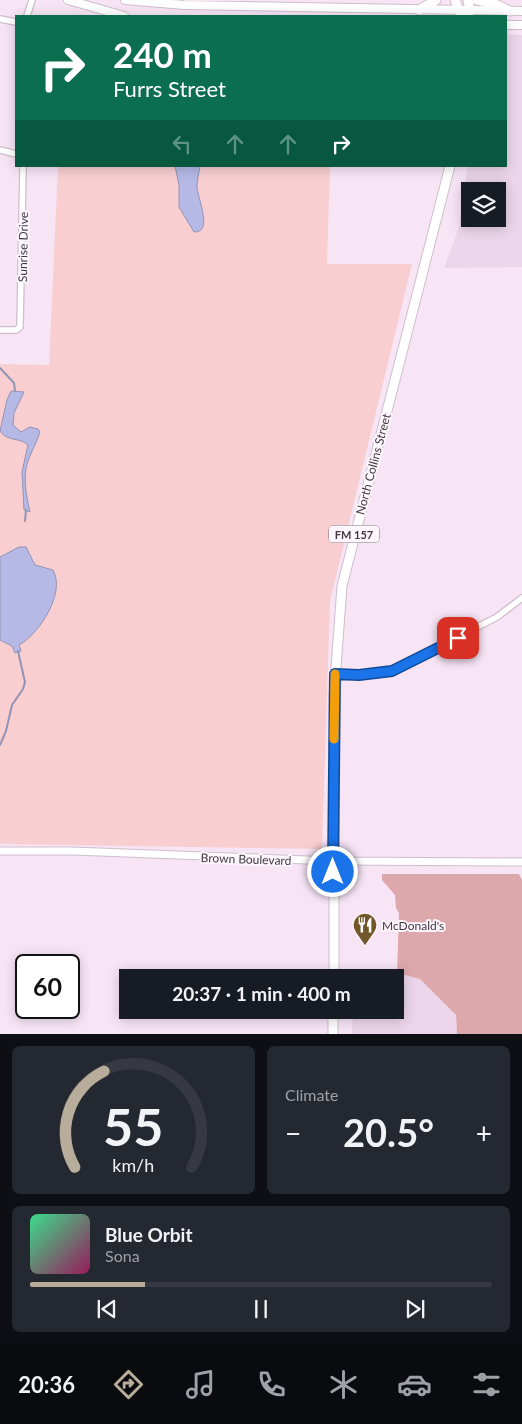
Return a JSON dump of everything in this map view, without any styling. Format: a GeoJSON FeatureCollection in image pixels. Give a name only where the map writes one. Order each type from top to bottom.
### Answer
{"type":"FeatureCollection","features":[{"type":"Feature","properties":{"kind":"main road"},"geometry":{"type":"LineString","coordinates":[[68,0],[120,15]]}},
{"type":"Feature","properties":{"kind":"main road"},"geometry":{"type":"LineString","coordinates":[[125,0],[184,5],[338,12],[419,10],[469,13],[522,11]]}},
{"type":"Feature","properties":{"kind":"main road"},"geometry":{"type":"LineString","coordinates":[[419,10],[436,0]]}},
{"type":"Feature","properties":{"kind":"main road"},"geometry":{"type":"LineString","coordinates":[[455,0],[459,13]]}},
{"type":"Feature","properties":{"kind":"main road"},"geometry":{"type":"LineString","coordinates":[[468,0],[469,13]]}},
{"type":"Feature","properties":{"kind":"main road"},"geometry":{"type":"LineString","coordinates":[[477,0],[495,4],[510,11]]}},
{"type":"Feature","properties":{"kind":"main road"},"geometry":{"type":"LineString","coordinates":[[507,25],[522,25]]}},
{"type":"Feature","properties":{"kind":"main road","name":"North Collins Street"},"geometry":{"type":"LineString","coordinates":[[334,969],[335,674],[342,586],[431,248],[450,167]]}},
{"type":"Feature","properties":{"kind":"main road"},"geometry":{"type":"LineString","coordinates":[[333,1034],[334,1019]]}},
{"type":"Feature","properties":{"kind":"street"},"geometry":{"type":"LineString","coordinates":[[27,15],[32,0]]}},
{"type":"Feature","properties":{"kind":"street"},"geometry":{"type":"LineString","coordinates":[[0,19],[15,22]]}},
{"type":"Feature","properties":{"kind":"street"},"geometry":{"type":"LineString","coordinates":[[0,150],[15,154]]}},
{"type":"Feature","properties":{"kind":"street","name":"Sunrise Drive"},"geometry":{"type":"LineString","coordinates":[[0,330],[16,330],[20,327],[23,167]]}},
{"type":"Feature","properties":{"kind":"street"},"geometry":{"type":"LineString","coordinates":[[335,674],[359,675],[392,671],[497,617],[522,598]]}},
{"type":"Feature","properties":{"kind":"street","name":"Brown Boulevard"},"geometry":{"type":"LineString","coordinates":[[0,851],[73,851],[333,861],[522,862]]}},
{"type":"Feature","properties":{"kind":"shaded area"},"geometry":{"type":"Polygon","coordinates":[[[507,34],[522,35],[522,267],[444,268],[459,227],[461,213],[461,227],[506,227],[506,182],[466,182],[468,167],[507,167],[507,34]]]}},
{"type":"Feature","properties":{"kind":"shaded area"},"geometry":{"type":"Polygon","coordinates":[[[58,167],[330,167],[327,264],[412,264],[330,601],[322,849],[0,844],[0,364],[49,365],[58,167]]]}},
{"type":"Feature","properties":{"kind":"shaded area"},"geometry":{"type":"Polygon","coordinates":[[[382,874],[519,874],[522,880],[522,1034],[457,1034],[456,1015],[420,979],[404,975],[404,969],[397,969],[399,913],[396,908],[395,895],[382,880],[382,874]]]}},
{"type":"Feature","properties":{"kind":"shaded area"},"geometry":{"type":"Polygon","coordinates":[[[404,975],[420,979],[456,1015],[457,1034],[352,1034],[353,1019],[404,1019],[404,975]]]}},
{"type":"Feature","properties":{"kind":"water"},"geometry":{"type":"Polygon","coordinates":[[[175,167],[200,167],[197,186],[204,221],[200,231],[194,232],[179,207],[179,185],[175,167]]]}},
{"type":"Feature","properties":{"kind":"water"},"geometry":{"type":"Polygon","coordinates":[[[11,391],[24,392],[14,413],[13,425],[21,432],[30,427],[38,429],[40,432],[27,464],[25,478],[30,512],[24,510],[22,472],[28,445],[6,437],[0,431],[11,391]]]}},
{"type":"Feature","properties":{"kind":"water"},"geometry":{"type":"Polygon","coordinates":[[[19,547],[26,547],[35,565],[53,570],[56,579],[56,590],[53,601],[42,622],[27,640],[19,645],[21,651],[15,653],[12,646],[0,640],[0,557],[19,547]]]}},
{"type":"Feature","properties":{"kind":"waterway"},"geometry":{"type":"LineString","coordinates":[[0,368],[14,383],[15,391]]}},
{"type":"Feature","properties":{"kind":"waterway"},"geometry":{"type":"LineString","coordinates":[[25,521],[26,510]]}},
{"type":"Feature","properties":{"kind":"waterway"},"geometry":{"type":"LineString","coordinates":[[0,745],[6,731],[12,705],[23,689],[25,682],[18,651]]}},
{"type":"Feature","properties":{"kind":"slow traffic"},"geometry":{"type":"LineString","coordinates":[[334,739],[335,674]]}},
{"type":"Feature","properties":{"kind":"place","name":"McDonald's"},"geometry":{"type":"Point","coordinates":[365,946]}},
{"type":"Feature","properties":{"kind":"route"},"geometry":{"type":"LineString","coordinates":[[333,872],[335,674],[359,675],[392,671],[458,638]]}}]}
